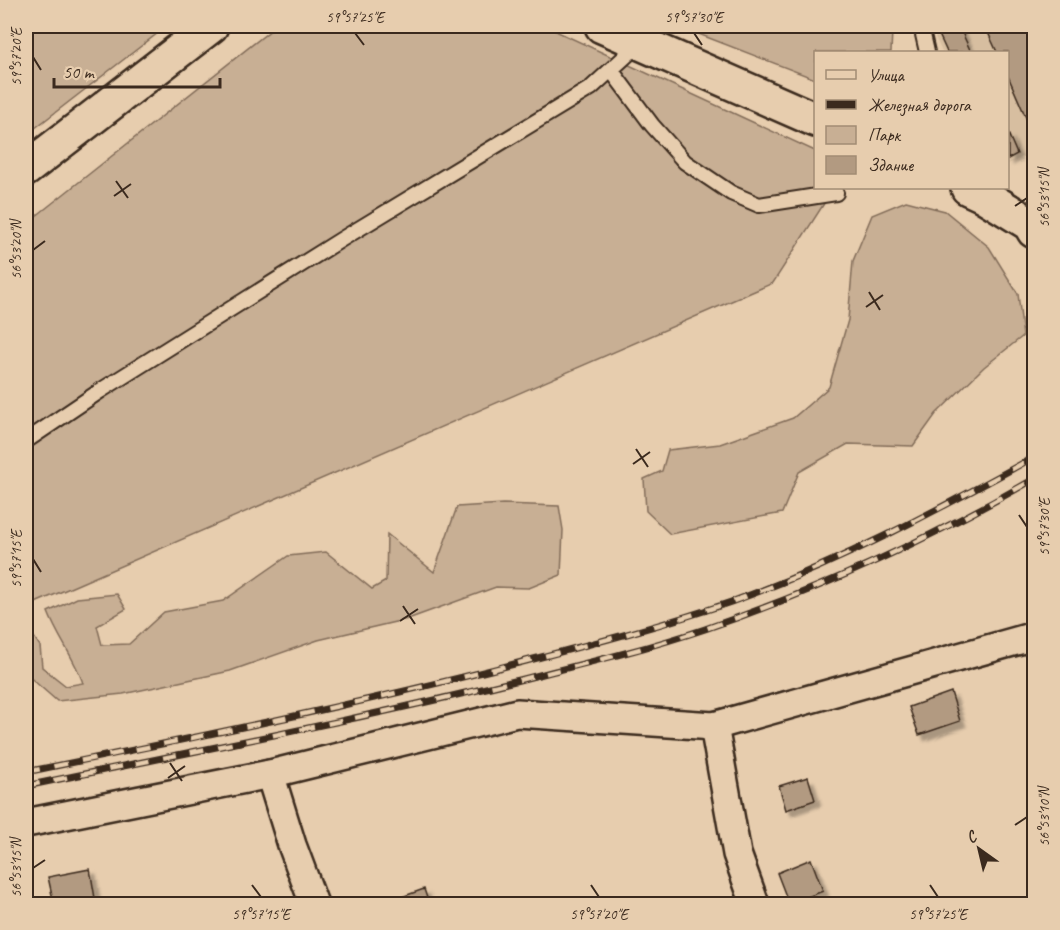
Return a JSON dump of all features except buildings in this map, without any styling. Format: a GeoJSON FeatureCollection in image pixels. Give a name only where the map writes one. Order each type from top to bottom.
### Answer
{"type":"FeatureCollection","features":[{"type":"Feature","properties":{"kind":"street"},"geometry":{"type":"LineString","coordinates":[[26,169],[212,26]]}},
{"type":"Feature","properties":{"kind":"street"},"geometry":{"type":"LineString","coordinates":[[602,26],[814,119]]}},
{"type":"Feature","properties":{"kind":"street"},"geometry":{"type":"LineString","coordinates":[[970,189],[1033,226]]}},
{"type":"Feature","properties":{"kind":"street"},"geometry":{"type":"LineString","coordinates":[[26,823],[270,774],[517,713],[714,726],[1035,636]]}},
{"type":"Feature","properties":{"kind":"street"},"geometry":{"type":"LineString","coordinates":[[714,726],[737,854],[755,904]]}},
{"type":"Feature","properties":{"kind":"street"},"geometry":{"type":"LineString","coordinates":[[270,774],[292,845],[314,904]]}},
{"type":"Feature","properties":{"kind":"lane"},"geometry":{"type":"LineString","coordinates":[[921,26],[927,51]]}},
{"type":"Feature","properties":{"kind":"lane"},"geometry":{"type":"LineString","coordinates":[[26,441],[110,385],[312,258],[591,88],[641,42]]}},
{"type":"Feature","properties":{"kind":"lane"},"geometry":{"type":"LineString","coordinates":[[611,70],[652,125],[685,162],[731,193],[759,205],[836,193]]}},
{"type":"Feature","properties":{"kind":"shaded area"},"geometry":{"type":"Polygon","coordinates":[[[930,26],[1034,26],[1034,152],[1009,164],[1009,51],[942,51],[930,26]]]}},
{"type":"Feature","properties":{"kind":"green space"},"geometry":{"type":"Polygon","coordinates":[[[26,26],[167,26],[26,135],[26,26]]]}},
{"type":"Feature","properties":{"kind":"green space"},"geometry":{"type":"Polygon","coordinates":[[[276,26],[545,26],[814,151],[814,189],[833,189],[773,283],[26,607],[26,224],[276,26]]]}},
{"type":"Feature","properties":{"kind":"green space"},"geometry":{"type":"Polygon","coordinates":[[[678,26],[890,26],[891,51],[814,51],[814,79],[678,26]]]}},
{"type":"Feature","properties":{"kind":"green space"},"geometry":{"type":"Polygon","coordinates":[[[906,201],[945,211],[989,247],[1018,294],[1023,336],[984,367],[936,414],[913,446],[848,444],[799,472],[782,513],[670,534],[646,511],[644,479],[662,471],[668,450],[720,444],[793,418],[829,387],[848,320],[853,261],[872,215],[906,201]]]}},
{"type":"Feature","properties":{"kind":"green space"},"geometry":{"type":"Polygon","coordinates":[[[503,504],[559,506],[563,530],[561,575],[529,588],[496,587],[408,619],[318,640],[230,671],[123,694],[57,701],[26,674],[26,634],[34,637],[40,646],[42,667],[66,686],[83,683],[48,612],[77,598],[117,594],[126,609],[97,626],[102,645],[129,644],[164,612],[223,601],[288,556],[326,552],[372,589],[386,581],[387,534],[434,572],[457,507],[503,504]]]}},
{"type":"Feature","properties":{"kind":"railway"},"geometry":{"type":"LineString","coordinates":[[26,772],[401,692],[552,654],[680,618],[731,602],[848,554],[923,517],[1034,457]]}},
{"type":"Feature","properties":{"kind":"railway"},"geometry":{"type":"LineString","coordinates":[[26,786],[393,710],[587,663],[682,637],[790,598],[873,562],[955,522],[1034,479]]}}]}
